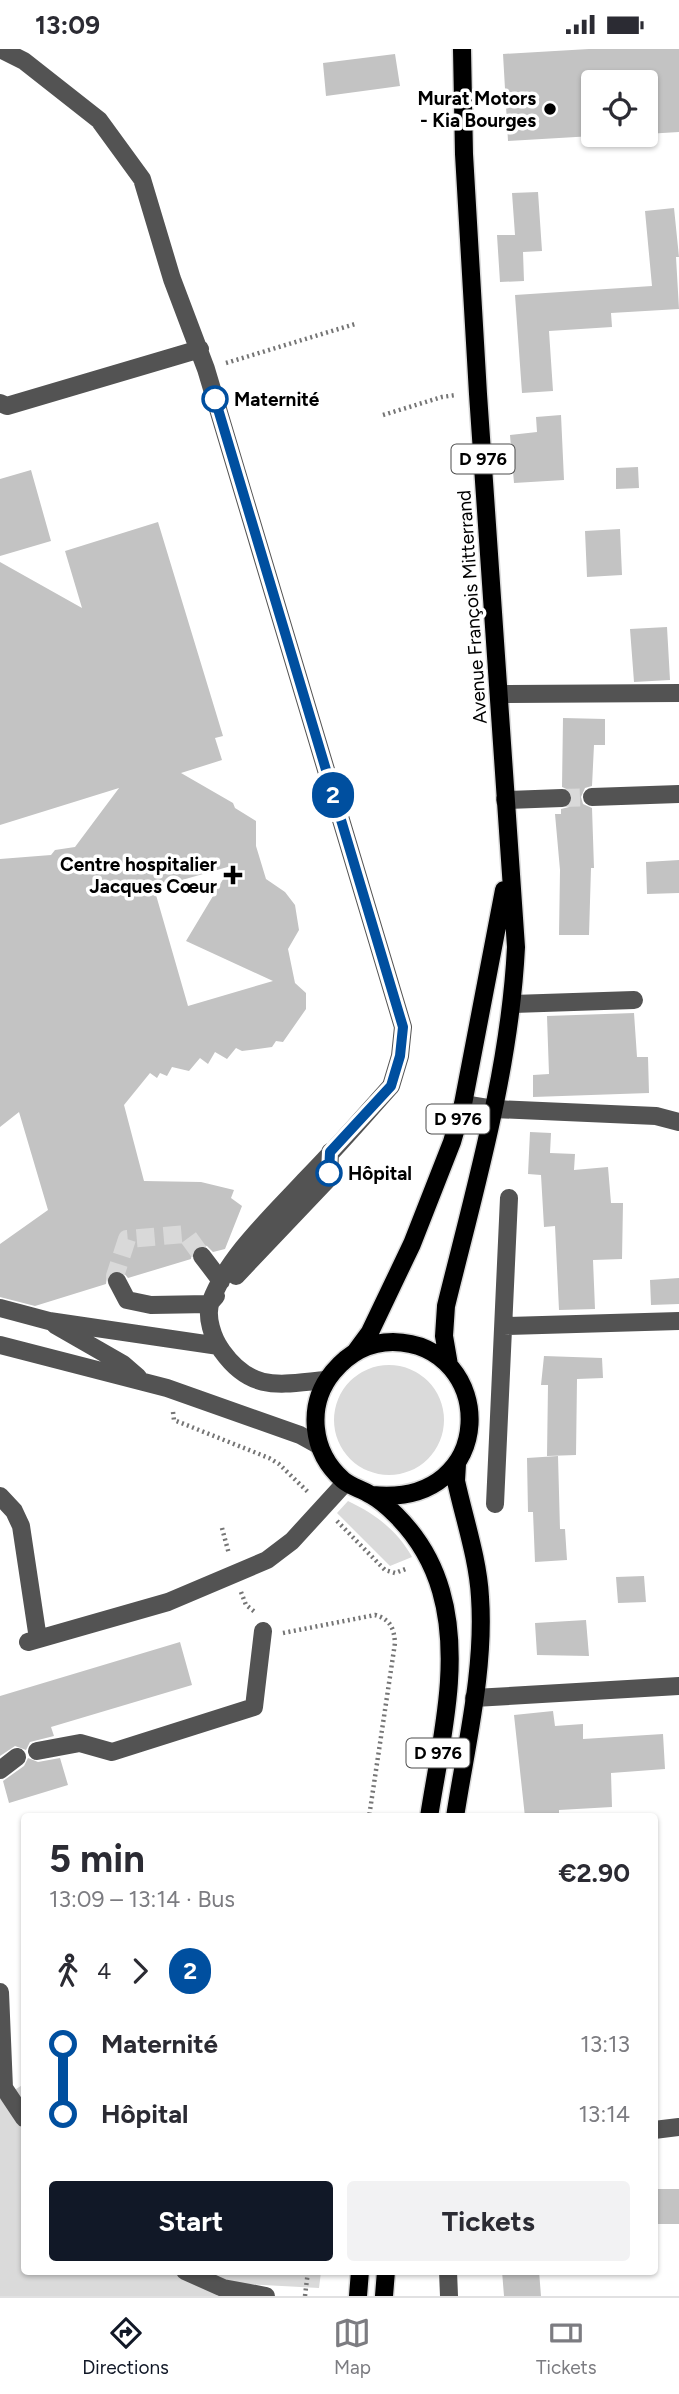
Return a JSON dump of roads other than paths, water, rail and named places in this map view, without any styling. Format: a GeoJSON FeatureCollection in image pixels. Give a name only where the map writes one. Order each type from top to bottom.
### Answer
{"type":"FeatureCollection","features":[{"type":"Feature","properties":{"kind":"main road","name":"Avenue François Mitterrand"},"geometry":{"type":"LineString","coordinates":[[449,1365],[444,1336],[446,1305],[494,1109],[513,1004],[516,947],[508,870],[464,167],[462,49]]}},
{"type":"Feature","properties":{"kind":"main road","name":"Avenue François Mitterrand"},"geometry":{"type":"LineString","coordinates":[[356,1351],[370,1332],[412,1244],[452,1142],[463,1104],[508,870]]}},
{"type":"Feature","properties":{"kind":"main road"},"geometry":{"type":"LineString","coordinates":[[392,1342],[418,1346],[449,1365],[467,1397],[471,1420],[467,1443],[457,1464],[441,1481],[421,1493],[396,1498],[372,1495],[345,1483],[318,1445],[316,1413],[326,1380],[343,1360],[356,1351],[392,1342]]}},
{"type":"Feature","properties":{"kind":"main road","name":"D 976"},"geometry":{"type":"LineString","coordinates":[[456,1813],[474,1698],[480,1595],[456,1481],[457,1464]]}},
{"type":"Feature","properties":{"kind":"main road","name":"D 976"},"geometry":{"type":"LineString","coordinates":[[372,1495],[397,1516],[429,1558],[448,1620],[451,1647],[447,1690],[430,1813]]}},
{"type":"Feature","properties":{"kind":"main road"},"geometry":{"type":"LineString","coordinates":[[358,2296],[360,2275]]}},
{"type":"Feature","properties":{"kind":"main road"},"geometry":{"type":"LineString","coordinates":[[384,2296],[386,2275]]}},
{"type":"Feature","properties":{"kind":"street"},"geometry":{"type":"LineString","coordinates":[[0,49],[24,61],[99,120],[142,179],[172,279],[200,349],[403,1027],[400,1056],[391,1086],[260,1227],[221,1281],[209,1304],[210,1325],[219,1346],[243,1374],[258,1383],[276,1385],[326,1380]]}},
{"type":"Feature","properties":{"kind":"street"},"geometry":{"type":"LineString","coordinates":[[0,403],[7,406],[200,349]]}},
{"type":"Feature","properties":{"kind":"street"},"geometry":{"type":"LineString","coordinates":[[499,694],[679,692]]}},
{"type":"Feature","properties":{"kind":"street"},"geometry":{"type":"LineString","coordinates":[[592,797],[679,795]]}},
{"type":"Feature","properties":{"kind":"street"},"geometry":{"type":"LineString","coordinates":[[505,800],[562,798]]}},
{"type":"Feature","properties":{"kind":"street"},"geometry":{"type":"LineString","coordinates":[[513,1004],[634,1000]]}},
{"type":"Feature","properties":{"kind":"street"},"geometry":{"type":"LineString","coordinates":[[463,1104],[494,1109],[656,1116],[679,1122]]}},
{"type":"Feature","properties":{"kind":"street"},"geometry":{"type":"LineString","coordinates":[[117,1281],[127,1300],[150,1305],[209,1304],[329,1178],[330,1152]]}},
{"type":"Feature","properties":{"kind":"street"},"geometry":{"type":"LineString","coordinates":[[495,1504],[509,1198]]}},
{"type":"Feature","properties":{"kind":"street"},"geometry":{"type":"LineString","coordinates":[[202,1256],[221,1281]]}},
{"type":"Feature","properties":{"kind":"street"},"geometry":{"type":"LineString","coordinates":[[0,1308],[49,1321],[219,1346]]}},
{"type":"Feature","properties":{"kind":"street"},"geometry":{"type":"LineString","coordinates":[[49,1321],[123,1364],[140,1380]]}},
{"type":"Feature","properties":{"kind":"street"},"geometry":{"type":"LineString","coordinates":[[504,1326],[679,1321]]}},
{"type":"Feature","properties":{"kind":"street"},"geometry":{"type":"LineString","coordinates":[[0,1345],[140,1380],[300,1435],[318,1445]]}},
{"type":"Feature","properties":{"kind":"street"},"geometry":{"type":"LineString","coordinates":[[471,1420],[500,1420]]}},
{"type":"Feature","properties":{"kind":"street"},"geometry":{"type":"LineString","coordinates":[[0,1496],[14,1511],[21,1526],[33,1641],[168,1602],[236,1575],[280,1552],[345,1483]]}},
{"type":"Feature","properties":{"kind":"street"},"geometry":{"type":"LineString","coordinates":[[37,1751],[80,1743],[113,1752],[254,1707],[263,1630]]}},
{"type":"Feature","properties":{"kind":"street"},"geometry":{"type":"LineString","coordinates":[[474,1698],[679,1686]]}},
{"type":"Feature","properties":{"kind":"street"},"geometry":{"type":"LineString","coordinates":[[0,1770],[17,1757]]}},
{"type":"Feature","properties":{"kind":"street"},"geometry":{"type":"LineString","coordinates":[[0,1992],[2,2088],[21,2114]]}},
{"type":"Feature","properties":{"kind":"street"},"geometry":{"type":"LineString","coordinates":[[658,2130],[679,2127]]}},
{"type":"Feature","properties":{"kind":"street"},"geometry":{"type":"LineString","coordinates":[[194,2275],[223,2288],[266,2296]]}},
{"type":"Feature","properties":{"kind":"street"},"geometry":{"type":"LineString","coordinates":[[449,2275],[449,2296]]}},
{"type":"Feature","properties":{"kind":"tunnel"},"geometry":{"type":"LineString","coordinates":[[562,798],[592,797]]}},
{"type":"Feature","properties":{"kind":"tunnel"},"geometry":{"type":"LineString","coordinates":[[117,1281],[115,1276],[127,1239],[186,1234],[202,1256]]}},
{"type":"Feature","properties":{"kind":"place","name":"Murat Motors - Kia Bourges"},"geometry":{"type":"Point","coordinates":[550,109]}},
{"type":"Feature","properties":{"kind":"place","name":"Maternité"},"geometry":{"type":"Point","coordinates":[215,399]}},
{"type":"Feature","properties":{"kind":"place","name":"Centre hospitalier Jacques Cœur"},"geometry":{"type":"Point","coordinates":[233,875]}},
{"type":"Feature","properties":{"kind":"place","name":"Hôpital"},"geometry":{"type":"Point","coordinates":[329,1173]}}]}
